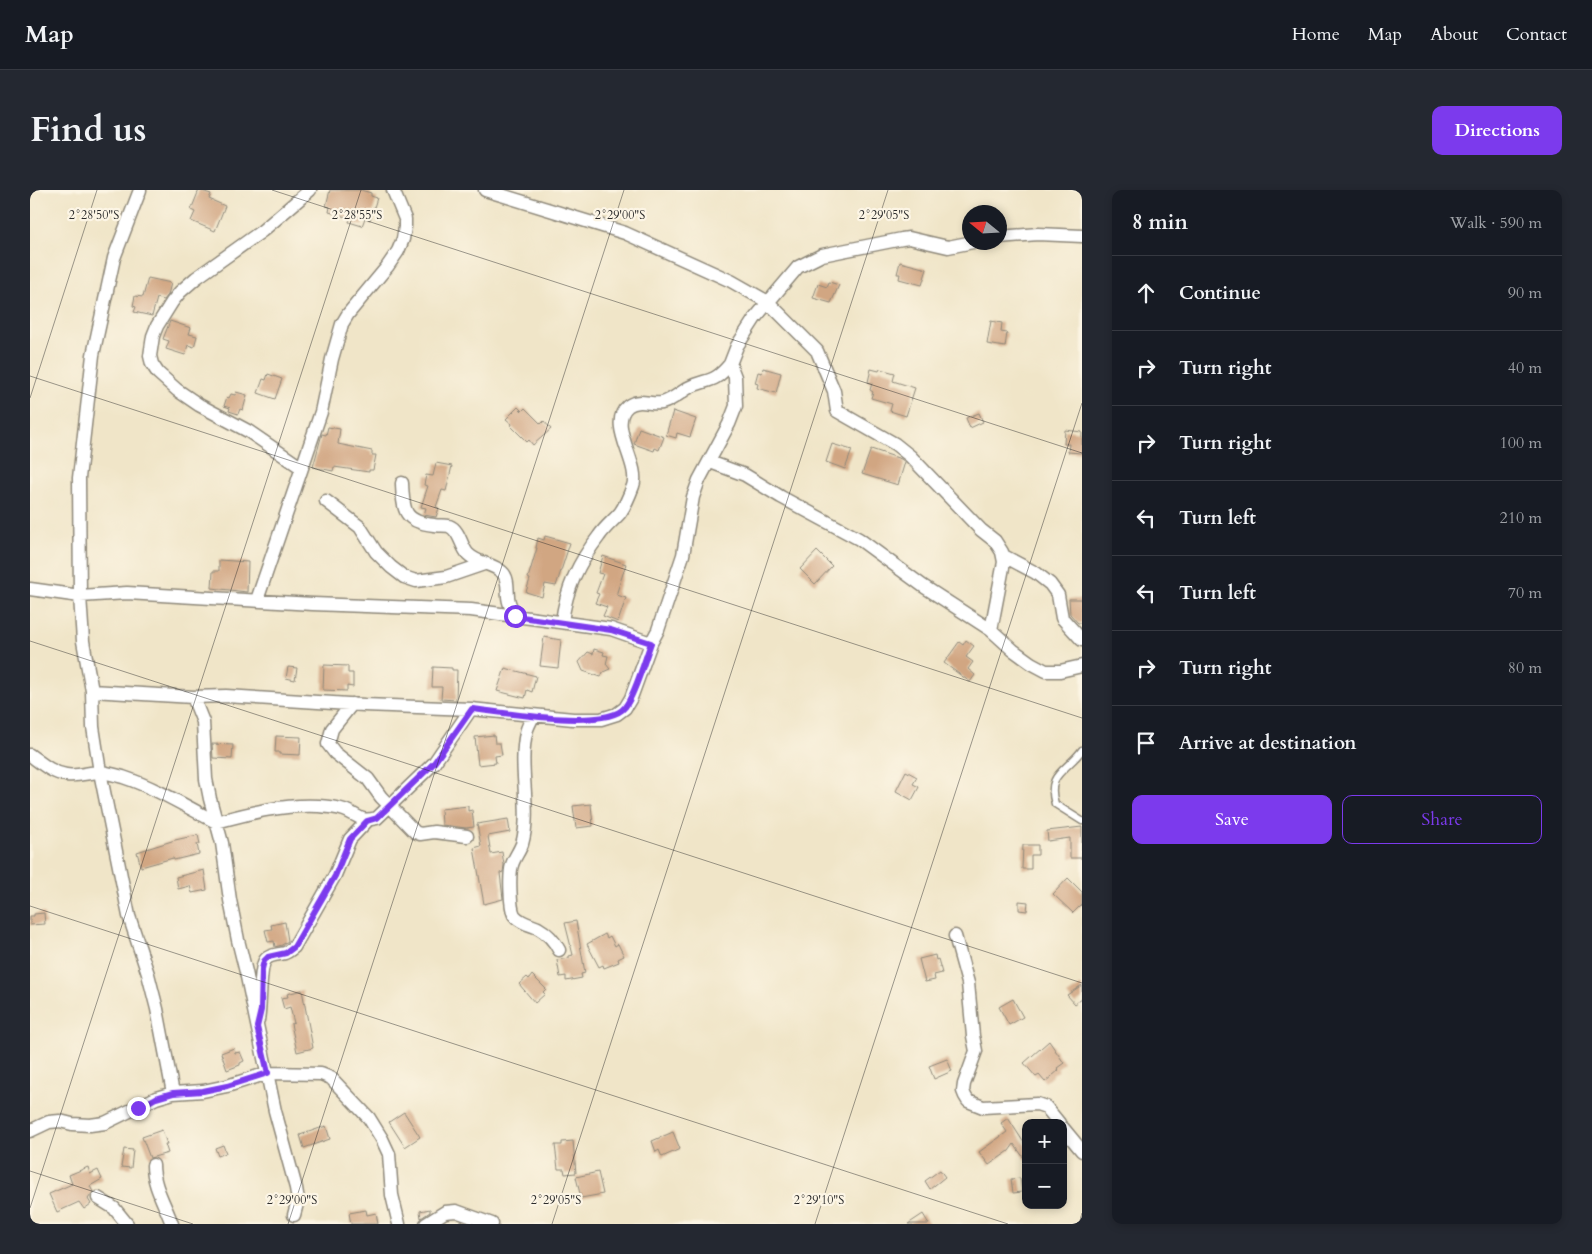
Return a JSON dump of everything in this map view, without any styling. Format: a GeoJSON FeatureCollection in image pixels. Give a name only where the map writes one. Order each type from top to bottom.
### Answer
{"type":"FeatureCollection","features":[{"type":"Feature","properties":{"kind":"street"},"geometry":{"type":"LineString","coordinates":[[140,190],[114,258],[93,355],[79,478],[80,596],[100,772],[129,916],[148,974],[157,1010],[173,1093]]}},
{"type":"Feature","properties":{"kind":"street"},"geometry":{"type":"LineString","coordinates":[[302,468],[248,431],[199,405],[177,390],[158,373],[152,364],[150,356],[153,336],[157,326],[180,292],[196,278],[262,231],[310,190]]}},
{"type":"Feature","properties":{"kind":"street"},"geometry":{"type":"LineString","coordinates":[[257,600],[321,412],[332,359],[342,324],[348,314],[388,267],[403,239],[406,227],[405,219],[393,190]]}},
{"type":"Feature","properties":{"kind":"street"},"geometry":{"type":"LineString","coordinates":[[485,190],[625,233],[732,281],[768,302],[817,351],[834,391],[837,411],[895,444],[910,456],[981,530],[995,541],[1004,556],[1004,562],[991,630]]}},
{"type":"Feature","properties":{"kind":"street"},"geometry":{"type":"LineString","coordinates":[[1007,236],[1038,234],[1082,236]]}},
{"type":"Feature","properties":{"kind":"street"},"geometry":{"type":"LineString","coordinates":[[562,622],[566,598],[576,571],[600,535],[621,512],[636,477],[623,440],[622,418],[628,406],[642,402],[662,403],[690,387],[721,375],[730,364],[738,346],[756,318],[798,267],[822,256],[909,238],[948,248],[962,245]]}},
{"type":"Feature","properties":{"kind":"street"},"geometry":{"type":"LineString","coordinates":[[92,690],[194,697],[226,696],[472,709],[574,719],[600,719],[617,714],[625,708],[631,698],[651,643],[662,620],[683,555],[693,497],[699,480],[710,462],[736,406],[735,377],[730,364]]}},
{"type":"Feature","properties":{"kind":"street"},"geometry":{"type":"LineString","coordinates":[[710,462],[745,475],[859,540],[923,586],[991,630],[1031,663],[1046,670],[1060,671],[1082,666]]}},
{"type":"Feature","properties":{"kind":"street"},"geometry":{"type":"LineString","coordinates":[[402,484],[404,510],[410,518],[420,524],[450,526],[457,532],[467,554],[476,561],[502,572],[506,577],[508,600],[515,616]]}},
{"type":"Feature","properties":{"kind":"street"},"geometry":{"type":"LineString","coordinates":[[326,501],[360,527],[376,552],[404,577],[416,581],[446,577],[484,564]]}},
{"type":"Feature","properties":{"kind":"street"},"geometry":{"type":"LineString","coordinates":[[1004,556],[1036,573],[1050,584],[1058,595],[1062,618],[1082,640]]}},
{"type":"Feature","properties":{"kind":"street"},"geometry":{"type":"LineString","coordinates":[[30,589],[80,596],[127,593],[313,604],[471,610],[611,630],[651,643]]}},
{"type":"Feature","properties":{"kind":"street"},"geometry":{"type":"LineString","coordinates":[[194,697],[203,722],[206,779],[222,843],[230,900],[275,1111],[296,1188],[298,1200],[294,1215]]}},
{"type":"Feature","properties":{"kind":"street"},"geometry":{"type":"LineString","coordinates":[[352,704],[332,729],[328,744],[335,753],[368,779],[390,807],[415,832],[420,834],[434,832],[467,836]]}},
{"type":"Feature","properties":{"kind":"street"},"geometry":{"type":"LineString","coordinates":[[257,1027],[261,1010],[261,980],[264,961],[268,957],[286,953],[294,947],[335,876],[350,839],[367,821],[377,818],[390,807],[434,763],[472,709]]}},
{"type":"Feature","properties":{"kind":"street"},"geometry":{"type":"LineString","coordinates":[[533,716],[526,733],[523,780],[525,816],[522,844],[512,865],[510,877],[512,908],[514,915],[520,920],[554,940],[558,950]]}},
{"type":"Feature","properties":{"kind":"street"},"geometry":{"type":"LineString","coordinates":[[30,755],[44,766],[66,775],[75,776],[100,772],[149,787],[168,795],[216,822],[258,811],[292,806],[338,808],[367,821]]}},
{"type":"Feature","properties":{"kind":"street"},"geometry":{"type":"LineString","coordinates":[[955,936],[968,983],[976,1051],[964,1084],[963,1091],[965,1096],[968,1101],[983,1107],[1037,1104],[1046,1107],[1055,1119]]}},
{"type":"Feature","properties":{"kind":"street"},"geometry":{"type":"LineString","coordinates":[[30,1131],[49,1122],[60,1120],[81,1125],[105,1123],[156,1098],[173,1093],[219,1088],[268,1073],[321,1074],[331,1078],[369,1118],[382,1139],[389,1154],[392,1195],[399,1224]]}},
{"type":"Feature","properties":{"kind":"street"},"geometry":{"type":"LineString","coordinates":[[1067,1133],[1082,1151]]}},
{"type":"Feature","properties":{"kind":"street"},"geometry":{"type":"LineString","coordinates":[[153,1165],[153,1174],[172,1224]]}},
{"type":"Feature","properties":{"kind":"street"},"geometry":{"type":"LineString","coordinates":[[98,1198],[114,1208],[127,1224]]}},
{"type":"Feature","properties":{"kind":"street"},"geometry":{"type":"LineString","coordinates":[[426,1224],[446,1212],[456,1211],[492,1224]]}},
{"type":"Feature","properties":{"kind":"lane"},"geometry":{"type":"LineString","coordinates":[[1082,750],[1052,784],[1055,804],[1082,821]]}},
{"type":"Feature","properties":{"kind":"building"},"geometry":{"type":"Polygon","coordinates":[[[199,190],[211,194],[209,199],[225,206],[215,231],[191,221],[195,212],[191,210],[199,190]]]}},
{"type":"Feature","properties":{"kind":"building"},"geometry":{"type":"Polygon","coordinates":[[[330,190],[361,190],[371,193],[371,196],[377,198],[370,220],[365,218],[362,226],[349,222],[350,219],[346,217],[329,212],[330,207],[326,206],[330,190]]]}},
{"type":"Feature","properties":{"kind":"building"},"geometry":{"type":"Polygon","coordinates":[[[900,262],[927,269],[922,285],[899,279],[900,274],[897,274],[900,262]]]}},
{"type":"Feature","properties":{"kind":"building"},"geometry":{"type":"Polygon","coordinates":[[[148,278],[171,283],[168,295],[164,300],[157,298],[152,316],[134,312],[136,307],[133,306],[135,296],[143,297],[148,278]]]}},
{"type":"Feature","properties":{"kind":"building"},"geometry":{"type":"Polygon","coordinates":[[[829,282],[839,285],[831,303],[813,298],[818,284],[827,287],[829,282]]]}},
{"type":"Feature","properties":{"kind":"building"},"geometry":{"type":"Polygon","coordinates":[[[170,321],[191,328],[189,334],[197,336],[194,347],[188,345],[185,355],[166,349],[169,341],[163,339],[170,321]]]}},
{"type":"Feature","properties":{"kind":"building"},"geometry":{"type":"Polygon","coordinates":[[[991,321],[1002,323],[1001,332],[1007,333],[1005,347],[987,344],[991,321]]]}},
{"type":"Feature","properties":{"kind":"building"},"geometry":{"type":"Polygon","coordinates":[[[763,368],[781,373],[776,393],[757,388],[758,384],[755,383],[758,372],[762,373],[763,368]]]}},
{"type":"Feature","properties":{"kind":"building"},"geometry":{"type":"Polygon","coordinates":[[[871,369],[895,373],[893,381],[915,388],[906,416],[890,411],[892,404],[871,398],[873,392],[870,390],[872,383],[868,382],[871,369]]]}},
{"type":"Feature","properties":{"kind":"building"},"geometry":{"type":"Polygon","coordinates":[[[268,374],[282,379],[275,399],[258,393],[263,379],[266,380],[268,374]]]}},
{"type":"Feature","properties":{"kind":"building"},"geometry":{"type":"Polygon","coordinates":[[[236,392],[247,395],[243,410],[240,409],[238,414],[229,411],[230,408],[224,406],[227,397],[229,398],[231,394],[235,395],[236,392]]]}},
{"type":"Feature","properties":{"kind":"building"},"geometry":{"type":"Polygon","coordinates":[[[518,407],[522,411],[525,408],[541,424],[544,421],[551,429],[533,445],[529,440],[527,442],[506,419],[518,407]]]}},
{"type":"Feature","properties":{"kind":"building"},"geometry":{"type":"Polygon","coordinates":[[[673,411],[696,419],[690,437],[677,433],[676,438],[666,435],[673,411]]]}},
{"type":"Feature","properties":{"kind":"building"},"geometry":{"type":"Polygon","coordinates":[[[979,413],[983,422],[970,428],[966,418],[979,413]]]}},
{"type":"Feature","properties":{"kind":"building"},"geometry":{"type":"Polygon","coordinates":[[[328,427],[340,429],[338,444],[372,451],[372,455],[376,455],[373,470],[369,470],[369,472],[334,467],[333,471],[313,467],[322,434],[326,435],[328,427]]]}},
{"type":"Feature","properties":{"kind":"building"},"geometry":{"type":"Polygon","coordinates":[[[639,428],[664,437],[659,450],[655,448],[654,451],[634,444],[639,428]]]}},
{"type":"Feature","properties":{"kind":"building"},"geometry":{"type":"Polygon","coordinates":[[[1065,430],[1082,432],[1082,453],[1068,452],[1069,444],[1064,444],[1065,430]]]}},
{"type":"Feature","properties":{"kind":"building"},"geometry":{"type":"Polygon","coordinates":[[[832,444],[852,450],[845,469],[826,462],[832,444]]]}},
{"type":"Feature","properties":{"kind":"building"},"geometry":{"type":"Polygon","coordinates":[[[871,449],[905,462],[898,485],[862,474],[871,449]]]}},
{"type":"Feature","properties":{"kind":"building"},"geometry":{"type":"Polygon","coordinates":[[[436,463],[452,466],[446,491],[442,490],[436,507],[439,508],[436,517],[424,515],[426,508],[421,507],[428,486],[424,485],[426,475],[433,476],[436,463]]]}},
{"type":"Feature","properties":{"kind":"building"},"geometry":{"type":"Polygon","coordinates":[[[545,536],[570,543],[556,586],[545,584],[542,597],[526,592],[538,538],[544,540],[545,536]]]}},
{"type":"Feature","properties":{"kind":"building"},"geometry":{"type":"Polygon","coordinates":[[[817,551],[832,566],[815,584],[800,569],[817,551]]]}},
{"type":"Feature","properties":{"kind":"building"},"geometry":{"type":"Polygon","coordinates":[[[603,556],[626,564],[617,592],[617,595],[626,598],[618,622],[603,616],[607,607],[595,603],[599,594],[596,593],[603,574],[598,573],[603,556]]]}},
{"type":"Feature","properties":{"kind":"building"},"geometry":{"type":"Polygon","coordinates":[[[219,560],[248,562],[247,592],[212,588],[213,571],[219,571],[219,560]]]}},
{"type":"Feature","properties":{"kind":"building"},"geometry":{"type":"Polygon","coordinates":[[[1069,599],[1082,599],[1082,623],[1078,623],[1070,614],[1069,599]]]}},
{"type":"Feature","properties":{"kind":"building"},"geometry":{"type":"Polygon","coordinates":[[[544,637],[561,640],[558,668],[540,666],[544,637]]]}},
{"type":"Feature","properties":{"kind":"building"},"geometry":{"type":"Polygon","coordinates":[[[966,640],[974,646],[966,657],[973,662],[968,669],[975,675],[970,682],[944,663],[959,642],[963,645],[966,640]]]}},
{"type":"Feature","properties":{"kind":"building"},"geometry":{"type":"Polygon","coordinates":[[[594,649],[604,652],[603,655],[608,656],[606,664],[610,669],[603,672],[601,677],[583,671],[579,662],[588,652],[593,654],[594,649]]]}},
{"type":"Feature","properties":{"kind":"building"},"geometry":{"type":"Polygon","coordinates":[[[324,665],[348,666],[348,673],[353,673],[353,687],[347,686],[347,691],[323,690],[324,665]]]}},
{"type":"Feature","properties":{"kind":"building"},"geometry":{"type":"Polygon","coordinates":[[[288,667],[297,668],[295,680],[286,678],[288,667]]]}},
{"type":"Feature","properties":{"kind":"building"},"geometry":{"type":"Polygon","coordinates":[[[433,667],[457,670],[456,700],[441,699],[442,687],[432,687],[433,667]]]}},
{"type":"Feature","properties":{"kind":"building"},"geometry":{"type":"Polygon","coordinates":[[[505,668],[536,676],[532,692],[527,690],[525,698],[497,691],[505,668]]]}},
{"type":"Feature","properties":{"kind":"building"},"geometry":{"type":"Polygon","coordinates":[[[494,735],[495,743],[500,743],[502,755],[495,756],[496,763],[478,765],[475,737],[494,735]]]}},
{"type":"Feature","properties":{"kind":"building"},"geometry":{"type":"Polygon","coordinates":[[[276,736],[301,737],[300,755],[279,754],[279,752],[275,752],[276,736]]]}},
{"type":"Feature","properties":{"kind":"building"},"geometry":{"type":"Polygon","coordinates":[[[212,744],[233,745],[232,759],[213,758],[212,744]]]}},
{"type":"Feature","properties":{"kind":"building"},"geometry":{"type":"Polygon","coordinates":[[[906,771],[917,777],[913,784],[919,787],[912,800],[896,791],[906,771]]]}},
{"type":"Feature","properties":{"kind":"building"},"geometry":{"type":"Polygon","coordinates":[[[591,804],[593,826],[576,828],[573,806],[591,804]]]}},
{"type":"Feature","properties":{"kind":"building"},"geometry":{"type":"Polygon","coordinates":[[[468,806],[468,811],[472,810],[474,827],[442,825],[441,809],[468,806]]]}},
{"type":"Feature","properties":{"kind":"building"},"geometry":{"type":"Polygon","coordinates":[[[508,819],[510,832],[488,836],[491,854],[502,852],[504,865],[503,872],[500,873],[503,899],[484,904],[474,848],[481,846],[477,824],[508,819]]]}},
{"type":"Feature","properties":{"kind":"building"},"geometry":{"type":"Polygon","coordinates":[[[1082,827],[1082,858],[1070,858],[1070,838],[1048,841],[1047,831],[1082,827]]]}},
{"type":"Feature","properties":{"kind":"building"},"geometry":{"type":"Polygon","coordinates":[[[198,835],[200,844],[197,844],[199,854],[174,860],[173,858],[141,867],[137,852],[198,835]]]}},
{"type":"Feature","properties":{"kind":"building"},"geometry":{"type":"Polygon","coordinates":[[[1023,845],[1038,845],[1038,855],[1031,855],[1031,869],[1022,869],[1023,845]]]}},
{"type":"Feature","properties":{"kind":"building"},"geometry":{"type":"Polygon","coordinates":[[[204,870],[207,890],[192,893],[190,886],[178,889],[176,877],[204,870]]]}},
{"type":"Feature","properties":{"kind":"building"},"geometry":{"type":"Polygon","coordinates":[[[1068,878],[1082,892],[1082,904],[1073,913],[1053,894],[1068,878]]]}},
{"type":"Feature","properties":{"kind":"building"},"geometry":{"type":"Polygon","coordinates":[[[1019,901],[1028,902],[1027,911],[1019,910],[1019,901]]]}},
{"type":"Feature","properties":{"kind":"building"},"geometry":{"type":"Polygon","coordinates":[[[44,913],[45,924],[30,925],[30,916],[44,913]]]}},
{"type":"Feature","properties":{"kind":"building"},"geometry":{"type":"Polygon","coordinates":[[[576,921],[585,973],[581,974],[582,978],[566,981],[566,976],[560,977],[557,960],[569,958],[569,956],[573,955],[565,923],[576,921]]]}},
{"type":"Feature","properties":{"kind":"building"},"geometry":{"type":"Polygon","coordinates":[[[285,922],[288,941],[275,947],[274,941],[268,942],[265,930],[272,929],[271,925],[285,922]]]}},
{"type":"Feature","properties":{"kind":"building"},"geometry":{"type":"Polygon","coordinates":[[[605,934],[607,938],[610,936],[615,946],[618,944],[624,956],[618,959],[619,962],[604,968],[603,965],[599,967],[587,944],[605,934]]]}},
{"type":"Feature","properties":{"kind":"building"},"geometry":{"type":"Polygon","coordinates":[[[935,955],[942,973],[934,975],[935,980],[925,982],[919,959],[935,955]]]}},
{"type":"Feature","properties":{"kind":"building"},"geometry":{"type":"Polygon","coordinates":[[[532,975],[546,989],[543,992],[545,994],[535,1003],[519,984],[527,977],[529,979],[532,975]]]}},
{"type":"Feature","properties":{"kind":"building"},"geometry":{"type":"Polygon","coordinates":[[[1082,985],[1082,999],[1075,1004],[1067,995],[1082,985]]]}},
{"type":"Feature","properties":{"kind":"building"},"geometry":{"type":"Polygon","coordinates":[[[302,990],[313,1048],[297,1052],[291,1024],[294,1023],[290,1007],[284,1009],[281,998],[288,997],[287,994],[302,990]]]}},
{"type":"Feature","properties":{"kind":"building"},"geometry":{"type":"Polygon","coordinates":[[[1013,999],[1023,1017],[1009,1025],[999,1007],[1013,999]]]}},
{"type":"Feature","properties":{"kind":"building"},"geometry":{"type":"Polygon","coordinates":[[[1049,1041],[1064,1063],[1045,1082],[1039,1075],[1036,1077],[1024,1063],[1049,1041]]]}},
{"type":"Feature","properties":{"kind":"building"},"geometry":{"type":"Polygon","coordinates":[[[234,1048],[235,1053],[240,1052],[244,1061],[240,1065],[227,1070],[221,1053],[234,1048]]]}},
{"type":"Feature","properties":{"kind":"building"},"geometry":{"type":"Polygon","coordinates":[[[947,1059],[952,1071],[934,1079],[929,1066],[947,1059]]]}},
{"type":"Feature","properties":{"kind":"building"},"geometry":{"type":"Polygon","coordinates":[[[404,1112],[420,1137],[405,1147],[389,1122],[404,1112]]]}},
{"type":"Feature","properties":{"kind":"building"},"geometry":{"type":"Polygon","coordinates":[[[1008,1118],[1022,1140],[1022,1155],[1014,1144],[1009,1151],[989,1165],[979,1152],[1007,1132],[1001,1123],[1008,1118]]]}},
{"type":"Feature","properties":{"kind":"building"},"geometry":{"type":"Polygon","coordinates":[[[326,1126],[330,1139],[304,1148],[300,1135],[326,1126]]]}},
{"type":"Feature","properties":{"kind":"building"},"geometry":{"type":"Polygon","coordinates":[[[162,1130],[168,1153],[150,1158],[142,1137],[162,1130]]]}},
{"type":"Feature","properties":{"kind":"building"},"geometry":{"type":"Polygon","coordinates":[[[673,1132],[680,1149],[662,1157],[659,1150],[656,1152],[652,1141],[673,1132]]]}},
{"type":"Feature","properties":{"kind":"building"},"geometry":{"type":"Polygon","coordinates":[[[573,1141],[576,1173],[565,1174],[564,1169],[558,1169],[555,1145],[562,1145],[562,1142],[573,1141]]]}},
{"type":"Feature","properties":{"kind":"building"},"geometry":{"type":"Polygon","coordinates":[[[223,1145],[226,1153],[218,1156],[215,1148],[223,1145]]]}},
{"type":"Feature","properties":{"kind":"building"},"geometry":{"type":"Polygon","coordinates":[[[124,1149],[133,1150],[131,1168],[121,1167],[124,1149]]]}},
{"type":"Feature","properties":{"kind":"building"},"geometry":{"type":"Polygon","coordinates":[[[88,1167],[90,1174],[98,1170],[102,1179],[90,1186],[93,1192],[88,1199],[91,1204],[84,1209],[79,1202],[57,1212],[49,1194],[72,1184],[69,1175],[88,1167]]]}},
{"type":"Feature","properties":{"kind":"building"},"geometry":{"type":"Polygon","coordinates":[[[940,1170],[945,1177],[930,1189],[925,1181],[940,1170]]]}},
{"type":"Feature","properties":{"kind":"building"},"geometry":{"type":"Polygon","coordinates":[[[598,1172],[603,1194],[581,1198],[576,1177],[598,1172]]]}},
{"type":"Feature","properties":{"kind":"building"},"geometry":{"type":"Polygon","coordinates":[[[1020,1178],[1022,1192],[1013,1193],[1011,1179],[1020,1178]]]}},
{"type":"Feature","properties":{"kind":"building"},"geometry":{"type":"Polygon","coordinates":[[[430,1209],[430,1212],[421,1218],[420,1211],[430,1209]]]}},
{"type":"Feature","properties":{"kind":"building"},"geometry":{"type":"Polygon","coordinates":[[[366,1210],[367,1215],[376,1213],[378,1224],[351,1224],[349,1213],[366,1210]]]}},
{"type":"Feature","properties":{"kind":"building"},"geometry":{"type":"Polygon","coordinates":[[[923,1214],[929,1224],[908,1224],[923,1214]]]}},
{"type":"Feature","properties":{"kind":"route"},"geometry":{"type":"LineString","coordinates":[[138,1108],[156,1098],[173,1093],[203,1091],[227,1086],[268,1073],[257,1027],[261,1010],[261,980],[264,961],[276,954],[286,953],[294,947],[335,876],[343,852],[350,839],[367,821],[377,818],[390,807],[424,774],[445,749],[472,709],[533,716],[600,719],[617,714],[625,708],[631,698],[651,643],[611,630],[515,616]]}}]}
